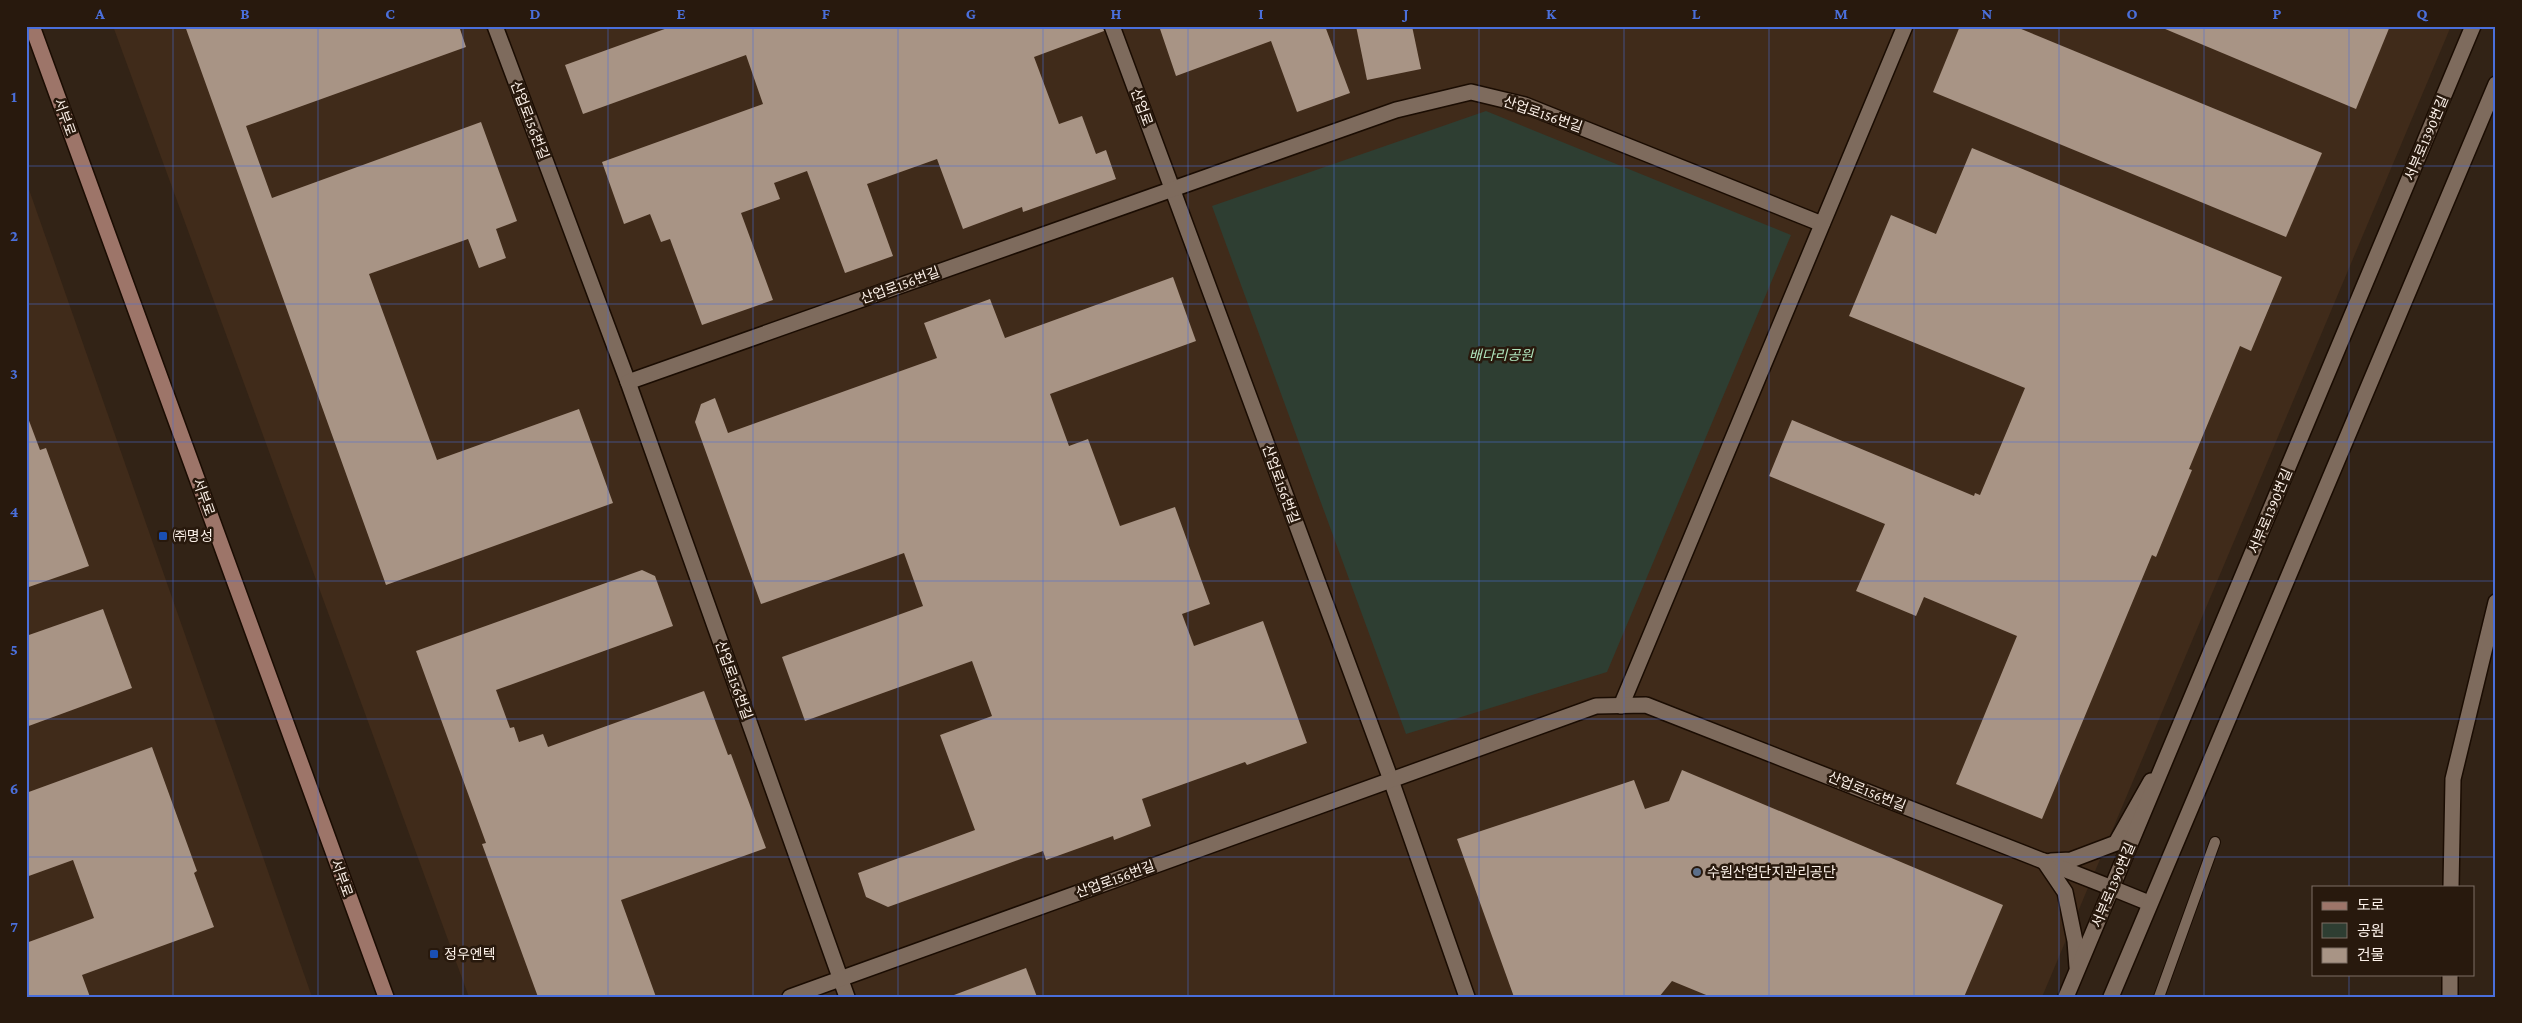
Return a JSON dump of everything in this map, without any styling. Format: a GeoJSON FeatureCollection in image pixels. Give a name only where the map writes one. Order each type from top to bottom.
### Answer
{"type":"FeatureCollection","features":[{"type":"Feature","properties":{"kind":"main road","name":"서부로"},"geometry":{"type":"LineString","coordinates":[[32,26],[386,997]]}},
{"type":"Feature","properties":{"kind":"street","name":"산업로156번길"},"geometry":{"type":"LineString","coordinates":[[495,26],[628,382],[847,997]]}},
{"type":"Feature","properties":{"kind":"street","name":"산업로"},"geometry":{"type":"LineString","coordinates":[[1112,26],[1172,189]]}},
{"type":"Feature","properties":{"kind":"street"},"geometry":{"type":"LineString","coordinates":[[1621,706],[1904,26]]}},
{"type":"Feature","properties":{"kind":"street","name":"서부로1390번길"},"geometry":{"type":"LineString","coordinates":[[2066,997],[2473,26]]}},
{"type":"Feature","properties":{"kind":"street"},"geometry":{"type":"LineString","coordinates":[[2111,997],[2496,84]]}},
{"type":"Feature","properties":{"kind":"street","name":"산업로156번길"},"geometry":{"type":"LineString","coordinates":[[628,382],[1396,110],[1471,92],[1525,105],[1822,224]]}},
{"type":"Feature","properties":{"kind":"street","name":"산업로156번길"},"geometry":{"type":"LineString","coordinates":[[1172,189],[1390,780],[1467,997]]}},
{"type":"Feature","properties":{"kind":"street"},"geometry":{"type":"LineString","coordinates":[[2452,886],[2453,779],[2496,602]]}},
{"type":"Feature","properties":{"kind":"street","name":"산업로156번길"},"geometry":{"type":"LineString","coordinates":[[840,978],[1596,706],[1646,705],[2149,904]]}},
{"type":"Feature","properties":{"kind":"street"},"geometry":{"type":"LineString","coordinates":[[2044,861],[2071,860],[2116,844],[2175,738]]}},
{"type":"Feature","properties":{"kind":"street"},"geometry":{"type":"LineString","coordinates":[[2044,861],[2065,892],[2075,941],[2077,971]]}},
{"type":"Feature","properties":{"kind":"street"},"geometry":{"type":"LineString","coordinates":[[2450,976],[2450,997]]}},
{"type":"Feature","properties":{"kind":"street"},"geometry":{"type":"LineString","coordinates":[[790,997],[840,978]]}},
{"type":"Feature","properties":{"kind":"lane"},"geometry":{"type":"LineString","coordinates":[[2159,997],[2215,842]]}},
{"type":"Feature","properties":{"kind":"shaded area"},"geometry":{"type":"Polygon","coordinates":[[[113,26],[2451,26],[2042,997],[469,997],[113,26]]]}},
{"type":"Feature","properties":{"kind":"shaded area"},"geometry":{"type":"Polygon","coordinates":[[[26,181],[312,997],[26,997],[26,181]]]}},
{"type":"Feature","properties":{"kind":"green space","name":"배다리공원"},"geometry":{"type":"Polygon","coordinates":[[[1486,111],[1791,235],[1607,672],[1406,734],[1212,206],[1486,111]]]}},
{"type":"Feature","properties":{"kind":"building"},"geometry":{"type":"Polygon","coordinates":[[[185,26],[459,26],[466,47],[246,126],[272,198],[481,122],[517,221],[496,229],[506,258],[479,268],[468,239],[369,274],[437,460],[579,409],[613,503],[386,585],[185,26]]]}},
{"type":"Feature","properties":{"kind":"building"},"geometry":{"type":"Polygon","coordinates":[[[673,26],[1103,26],[1104,31],[1034,57],[1059,124],[1082,116],[1096,154],[1106,150],[1116,179],[1023,212],[1022,207],[963,229],[937,159],[867,184],[893,256],[845,273],[807,171],[774,183],[780,199],[741,213],[773,300],[702,325],[670,239],[661,242],[650,214],[624,224],[602,162],[763,104],[746,55],[583,114],[565,65],[673,26]]]}},
{"type":"Feature","properties":{"kind":"building"},"geometry":{"type":"Polygon","coordinates":[[[1159,26],[1325,26],[1350,93],[1297,112],[1271,41],[1176,76],[1159,26]]]}},
{"type":"Feature","properties":{"kind":"building"},"geometry":{"type":"Polygon","coordinates":[[[1356,26],[1412,26],[1421,69],[1367,80],[1356,26]]]}},
{"type":"Feature","properties":{"kind":"building"},"geometry":{"type":"Polygon","coordinates":[[[1960,26],[2014,26],[2322,153],[2286,237],[1933,92],[1960,26]]]}},
{"type":"Feature","properties":{"kind":"building"},"geometry":{"type":"Polygon","coordinates":[[[2158,26],[2390,26],[2356,109],[2158,26]]]}},
{"type":"Feature","properties":{"kind":"building"},"geometry":{"type":"Polygon","coordinates":[[[1972,148],[2282,277],[2251,351],[2240,346],[2189,469],[2192,470],[2156,557],[2152,555],[2042,819],[1956,784],[2017,636],[1924,597],[1916,616],[1856,591],[1885,524],[1769,476],[1792,420],[1974,496],[1975,493],[1980,495],[2025,388],[1849,316],[1891,215],[1936,234],[1972,148]]]}},
{"type":"Feature","properties":{"kind":"building"},"geometry":{"type":"Polygon","coordinates":[[[1173,277],[1196,341],[1050,394],[1069,446],[1088,439],[1120,526],[1175,507],[1210,604],[1182,614],[1194,646],[1263,621],[1307,743],[1247,765],[1245,762],[1142,799],[1151,826],[1114,840],[1113,836],[1046,860],[1043,851],[888,907],[866,897],[858,873],[975,830],[940,735],[992,716],[972,661],[805,721],[782,657],[923,606],[904,553],[761,604],[695,422],[701,404],[715,398],[728,433],[937,358],[924,323],[990,299],[1005,338],[1173,277]]]}},
{"type":"Feature","properties":{"kind":"building"},"geometry":{"type":"Polygon","coordinates":[[[26,418],[28,418],[40,450],[46,448],[89,566],[26,588],[26,418]]]}},
{"type":"Feature","properties":{"kind":"building"},"geometry":{"type":"Polygon","coordinates":[[[642,570],[655,576],[673,626],[496,690],[510,728],[514,727],[519,742],[543,734],[548,747],[704,691],[728,755],[731,754],[766,848],[621,900],[656,997],[538,997],[482,844],[486,843],[416,651],[642,570]]]}},
{"type":"Feature","properties":{"kind":"building"},"geometry":{"type":"Polygon","coordinates":[[[103,609],[132,688],[26,727],[26,636],[103,609]]]}},
{"type":"Feature","properties":{"kind":"building"},"geometry":{"type":"Polygon","coordinates":[[[152,747],[197,871],[194,873],[214,927],[82,975],[90,997],[26,997],[26,943],[94,918],[73,860],[26,877],[26,793],[152,747]]]}},
{"type":"Feature","properties":{"kind":"building","name":"수원산업단지관리공단"},"geometry":{"type":"Polygon","coordinates":[[[1682,770],[2003,905],[1964,997],[1711,997],[1672,981],[1659,997],[1514,997],[1457,839],[1634,780],[1645,809],[1669,801],[1682,770]]]}},
{"type":"Feature","properties":{"kind":"building"},"geometry":{"type":"Polygon","coordinates":[[[1026,968],[1037,997],[954,997],[954,995],[1026,968]]]}},
{"type":"Feature","properties":{"kind":"place","name":"㈜명성"},"geometry":{"type":"Point","coordinates":[163,536]}},
{"type":"Feature","properties":{"kind":"place","name":"수원산업단지관리공단"},"geometry":{"type":"Point","coordinates":[1697,872]}},
{"type":"Feature","properties":{"kind":"place","name":"정우엔텍"},"geometry":{"type":"Point","coordinates":[434,954]}}]}
